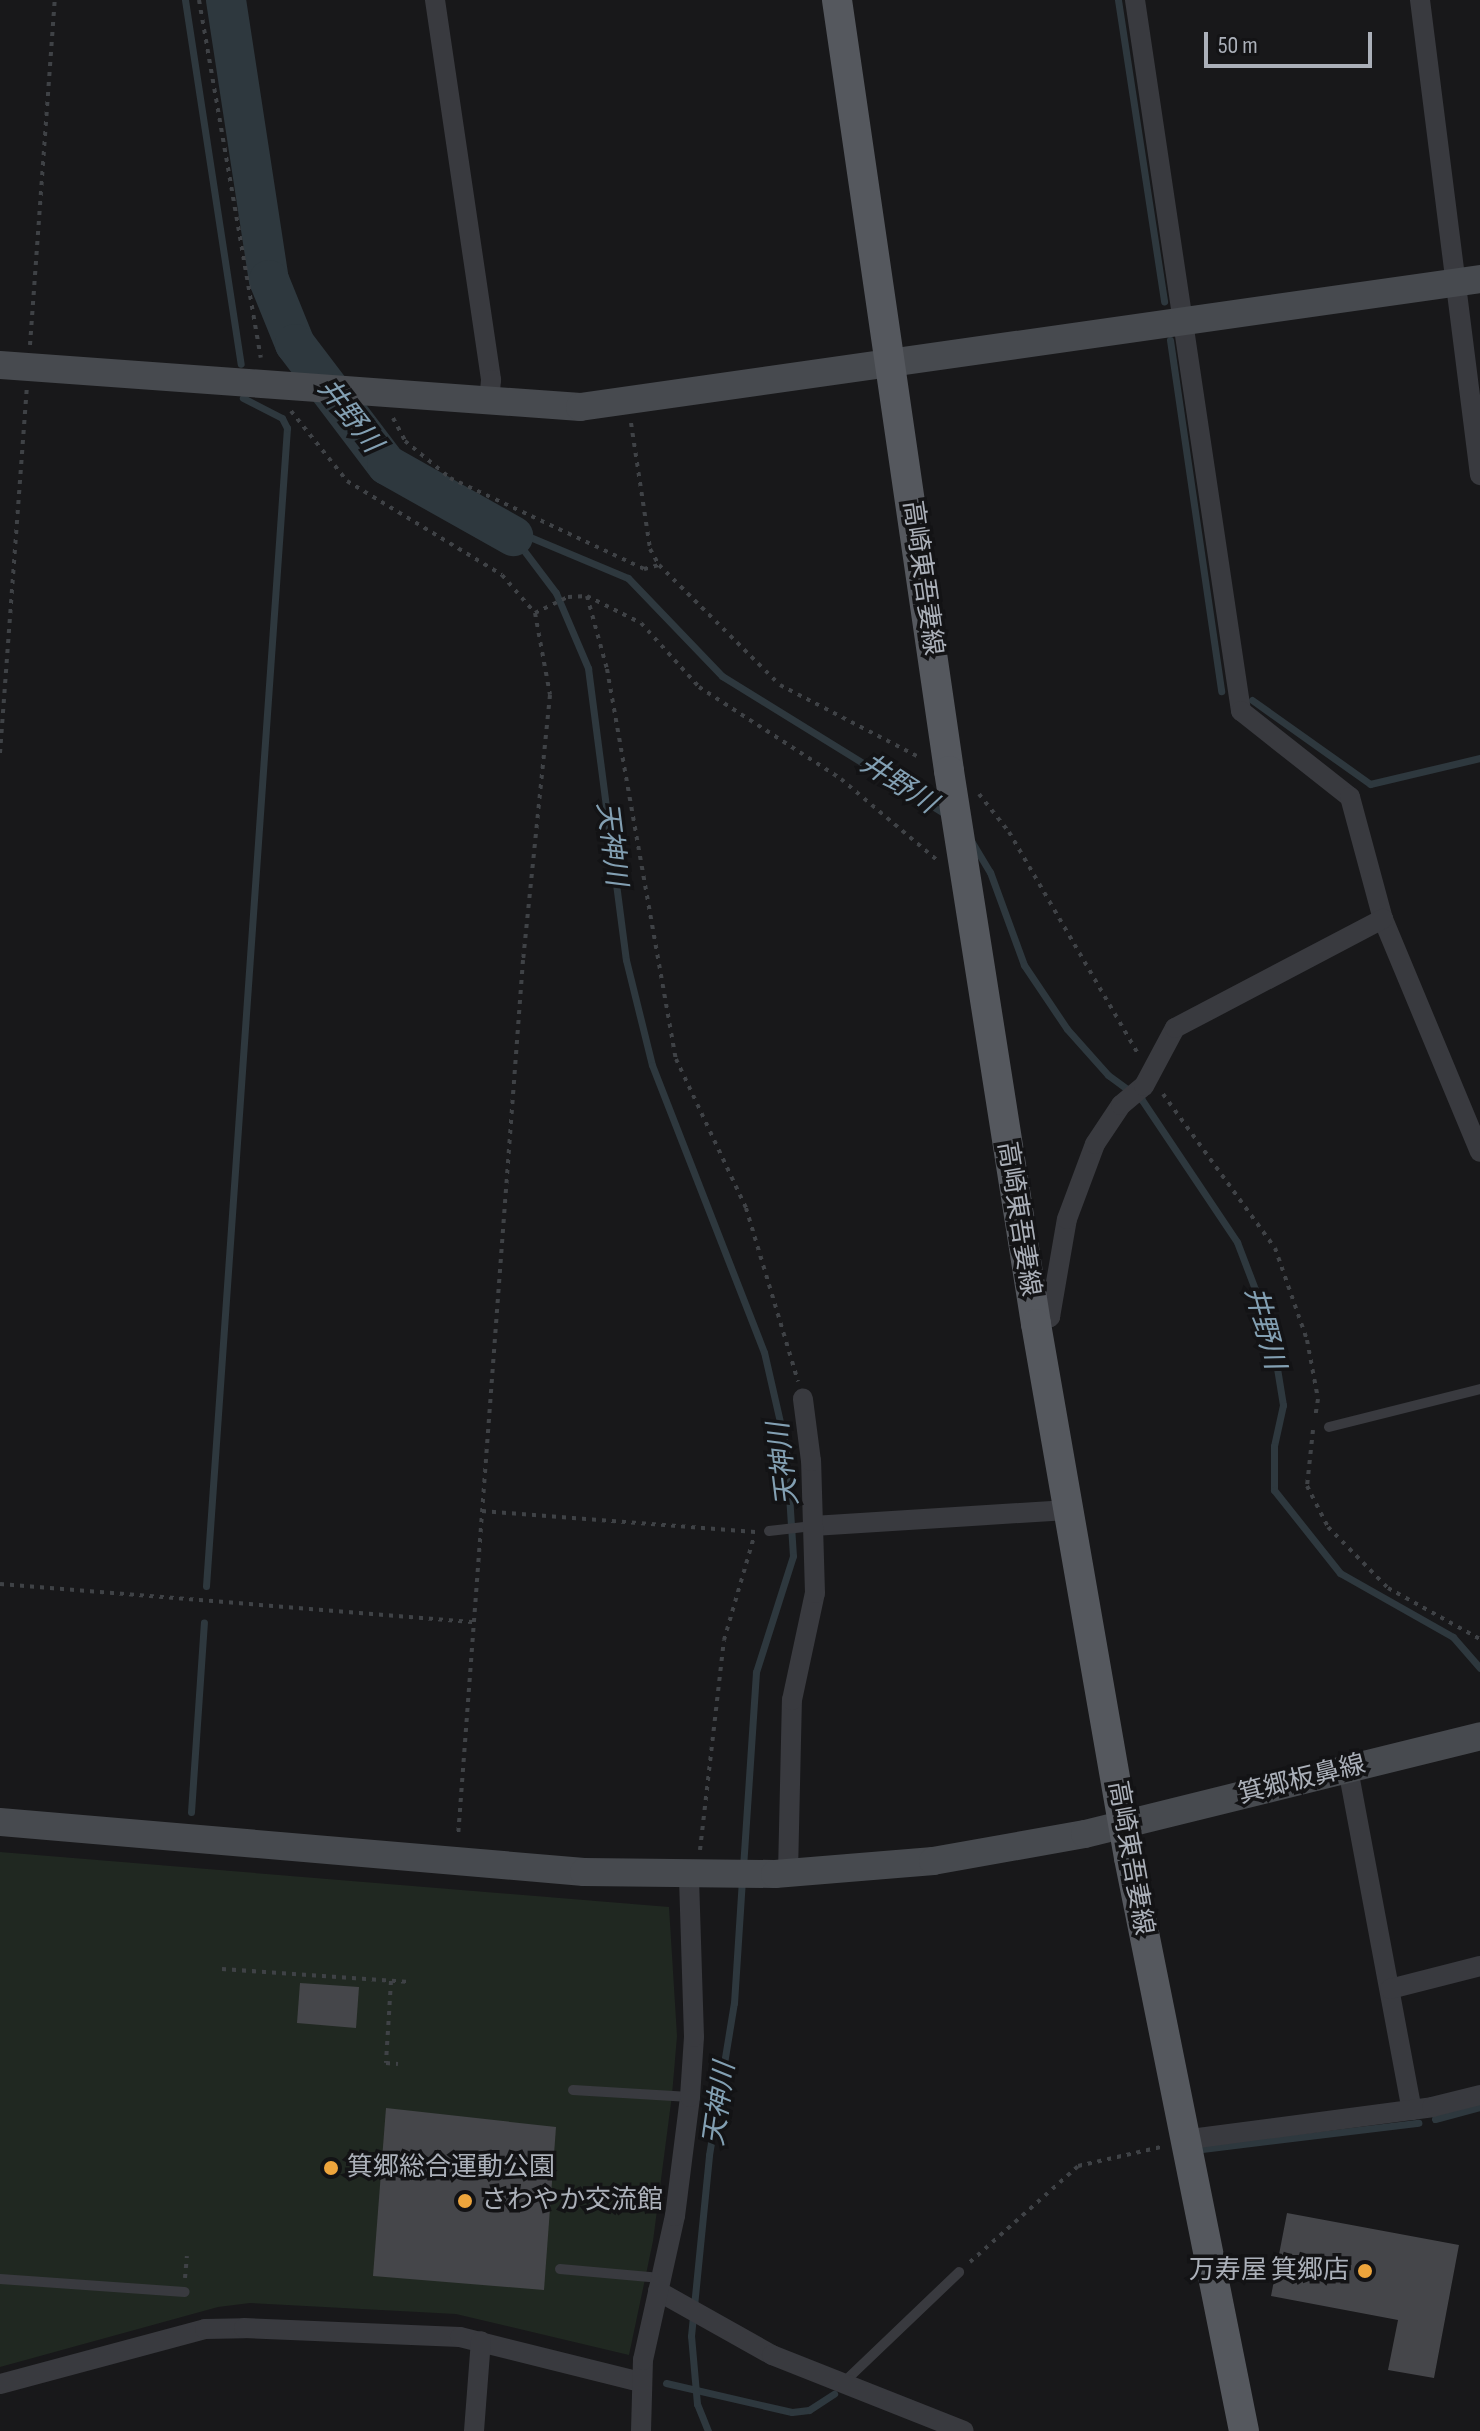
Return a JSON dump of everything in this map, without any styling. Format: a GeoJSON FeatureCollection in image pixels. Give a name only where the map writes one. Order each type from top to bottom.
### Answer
{"type":"FeatureCollection","features":[{"type":"Feature","properties":{"kind":"main road","name":"高崎東吾妻線"},"geometry":{"type":"LineString","coordinates":[[837,0],[954,803],[1067,1510],[1177,2143],[1244,2431]]}},
{"type":"Feature","properties":{"kind":"street"},"geometry":{"type":"LineString","coordinates":[[435,0],[491,380],[489,403]]}},
{"type":"Feature","properties":{"kind":"street"},"geometry":{"type":"LineString","coordinates":[[1135,0],[1241,711],[1350,797],[1383,919],[1480,1152]]}},
{"type":"Feature","properties":{"kind":"street"},"geometry":{"type":"LineString","coordinates":[[1420,0],[1470,281],[1480,475]]}},
{"type":"Feature","properties":{"kind":"street"},"geometry":{"type":"LineString","coordinates":[[0,365],[568,407],[1470,281]]}},
{"type":"Feature","properties":{"kind":"street"},"geometry":{"type":"LineString","coordinates":[[1036,1324],[1050,1317],[1073,1195],[1095,1144],[1121,1105],[1147,1080],[1175,1028],[1383,919]]}},
{"type":"Feature","properties":{"kind":"street"},"geometry":{"type":"LineString","coordinates":[[781,1874],[792,1700],[815,1593],[805,1527],[803,1399]]}},
{"type":"Feature","properties":{"kind":"street"},"geometry":{"type":"LineString","coordinates":[[805,1527],[1067,1510]]}},
{"type":"Feature","properties":{"kind":"street","name":"箕郷板鼻線"},"geometry":{"type":"LineString","coordinates":[[0,1822],[699,1877],[781,1874],[933,1861],[1123,1824],[1480,1736]]}},
{"type":"Feature","properties":{"kind":"street"},"geometry":{"type":"LineString","coordinates":[[1348,1769],[1412,2110]]}},
{"type":"Feature","properties":{"kind":"street"},"geometry":{"type":"LineString","coordinates":[[641,2431],[640,2382],[660,2284],[690,2097],[699,1877]]}},
{"type":"Feature","properties":{"kind":"street"},"geometry":{"type":"LineString","coordinates":[[1390,1989],[1480,1966]]}},
{"type":"Feature","properties":{"kind":"street"},"geometry":{"type":"LineString","coordinates":[[1177,2143],[1412,2110],[1480,2095]]}},
{"type":"Feature","properties":{"kind":"street"},"geometry":{"type":"LineString","coordinates":[[660,2284],[677,2303],[707,2322],[842,2384],[959,2430]]}},
{"type":"Feature","properties":{"kind":"street"},"geometry":{"type":"LineString","coordinates":[[0,2384],[205,2329],[419,2332],[481,2341],[640,2382]]}},
{"type":"Feature","properties":{"kind":"street"},"geometry":{"type":"LineString","coordinates":[[474,2431],[481,2341]]}},
{"type":"Feature","properties":{"kind":"lane"},"geometry":{"type":"LineString","coordinates":[[1329,1427],[1480,1389]]}},
{"type":"Feature","properties":{"kind":"lane"},"geometry":{"type":"LineString","coordinates":[[769,1531],[805,1527]]}},
{"type":"Feature","properties":{"kind":"lane"},"geometry":{"type":"LineString","coordinates":[[573,2090],[690,2097]]}},
{"type":"Feature","properties":{"kind":"lane"},"geometry":{"type":"LineString","coordinates":[[560,2269],[660,2284]]}},
{"type":"Feature","properties":{"kind":"lane"},"geometry":{"type":"LineString","coordinates":[[842,2384],[959,2272]]}},
{"type":"Feature","properties":{"kind":"lane"},"geometry":{"type":"LineString","coordinates":[[0,2279],[185,2292]]}},
{"type":"Feature","properties":{"kind":"path"},"geometry":{"type":"LineString","coordinates":[[0,753],[55,0]]}},
{"type":"Feature","properties":{"kind":"path"},"geometry":{"type":"LineString","coordinates":[[199,0],[252,329],[262,364],[289,388],[347,481],[481,559],[535,613],[550,695],[521,976],[455,1859]]}},
{"type":"Feature","properties":{"kind":"path"},"geometry":{"type":"LineString","coordinates":[[366,393],[405,441],[450,478],[644,569],[659,565]]}},
{"type":"Feature","properties":{"kind":"path"},"geometry":{"type":"LineString","coordinates":[[628,401],[650,549],[659,565],[780,685],[917,756]]}},
{"type":"Feature","properties":{"kind":"path"},"geometry":{"type":"LineString","coordinates":[[535,613],[568,597],[587,596],[641,623],[699,687],[841,779],[921,844]]}},
{"type":"Feature","properties":{"kind":"path"},"geometry":{"type":"LineString","coordinates":[[587,596],[607,669],[676,1059],[746,1208],[803,1399]]}},
{"type":"Feature","properties":{"kind":"path"},"geometry":{"type":"LineString","coordinates":[[1009,832],[1147,1080],[1254,1215],[1275,1248],[1295,1296],[1318,1399],[1307,1486],[1328,1527],[1388,1588],[1480,1639]]}},
{"type":"Feature","properties":{"kind":"path"},"geometry":{"type":"LineString","coordinates":[[482,1511],[769,1531]]}},
{"type":"Feature","properties":{"kind":"path"},"geometry":{"type":"LineString","coordinates":[[699,1877],[724,1640],[755,1532]]}},
{"type":"Feature","properties":{"kind":"path"},"geometry":{"type":"LineString","coordinates":[[0,1584],[474,1622]]}},
{"type":"Feature","properties":{"kind":"path"},"geometry":{"type":"LineString","coordinates":[[222,1969],[410,1982]]}},
{"type":"Feature","properties":{"kind":"path"},"geometry":{"type":"LineString","coordinates":[[391,1981],[386,2063],[398,2064]]}},
{"type":"Feature","properties":{"kind":"path"},"geometry":{"type":"LineString","coordinates":[[959,2272],[1078,2166],[1177,2143]]}},
{"type":"Feature","properties":{"kind":"shaded area","name":"箕郷総合運動公園"},"geometry":{"type":"Polygon","coordinates":[[[0,1852],[669,1907],[677,2036],[672,2095],[653,2241],[629,2355],[456,2314],[250,2303],[218,2307],[0,2367],[0,1852]]]}},
{"type":"Feature","properties":{"kind":"building"},"geometry":{"type":"Polygon","coordinates":[[[300,1983],[359,1987],[356,2028],[297,2023],[300,1983]]]}},
{"type":"Feature","properties":{"kind":"building","name":"さわやか交流館"},"geometry":{"type":"Polygon","coordinates":[[[386,2108],[556,2127],[544,2290],[373,2276],[386,2108]]]}},
{"type":"Feature","properties":{"kind":"building","name":"万寿屋 箕郷店"},"geometry":{"type":"Polygon","coordinates":[[[1287,2213],[1459,2245],[1434,2378],[1388,2370],[1398,2320],[1271,2296],[1287,2213]]]}},
{"type":"Feature","properties":{"kind":"waterway"},"geometry":{"type":"LineString","coordinates":[[185,0],[241,364]]}},
{"type":"Feature","properties":{"kind":"waterway","name":"井野川"},"geometry":{"type":"LineString","coordinates":[[226,0],[269,280],[295,344],[387,465],[513,536]]}},
{"type":"Feature","properties":{"kind":"waterway"},"geometry":{"type":"LineString","coordinates":[[1118,0],[1164,302]]}},
{"type":"Feature","properties":{"kind":"waterway"},"geometry":{"type":"LineString","coordinates":[[1170,340],[1221,691]]}},
{"type":"Feature","properties":{"kind":"waterway"},"geometry":{"type":"LineString","coordinates":[[206,1586],[287,428],[282,418],[243,398]]}},
{"type":"Feature","properties":{"kind":"waterway","name":"天神川"},"geometry":{"type":"LineString","coordinates":[[513,536],[556,593],[588,668],[626,960],[652,1065],[764,1352],[786,1448],[793,1556],[756,1672],[743,1866]]}},
{"type":"Feature","properties":{"kind":"waterway","name":"井野川"},"geometry":{"type":"LineString","coordinates":[[513,536],[530,537],[628,578],[722,676],[944,813]]}},
{"type":"Feature","properties":{"kind":"waterway"},"geometry":{"type":"LineString","coordinates":[[1252,700],[1370,784],[1480,758]]}},
{"type":"Feature","properties":{"kind":"waterway","name":"井野川"},"geometry":{"type":"LineString","coordinates":[[970,839],[990,872],[1024,965],[1067,1029],[1108,1075],[1142,1100],[1237,1242],[1271,1331],[1283,1405],[1274,1446],[1274,1490],[1340,1573],[1453,1637],[1480,1668]]}},
{"type":"Feature","properties":{"kind":"waterway"},"geometry":{"type":"LineString","coordinates":[[191,1812],[204,1622]]}},
{"type":"Feature","properties":{"kind":"waterway","name":"天神川"},"geometry":{"type":"LineString","coordinates":[[708,2431],[697,2404],[691,2336],[709,2155],[734,2003],[742,1879]]}},
{"type":"Feature","properties":{"kind":"waterway"},"geometry":{"type":"LineString","coordinates":[[1435,2119],[1480,2107]]}},
{"type":"Feature","properties":{"kind":"waterway"},"geometry":{"type":"LineString","coordinates":[[1202,2149],[1418,2123]]}},
{"type":"Feature","properties":{"kind":"waterway"},"geometry":{"type":"LineString","coordinates":[[666,2383],[792,2412],[809,2410],[834,2394]]}},
{"type":"Feature","properties":{"kind":"place","name":"箕郷総合運動公園"},"geometry":{"type":"Point","coordinates":[331,2168]}},
{"type":"Feature","properties":{"kind":"place","name":"さわやか交流館"},"geometry":{"type":"Point","coordinates":[465,2201]}},
{"type":"Feature","properties":{"kind":"place","name":"万寿屋 箕郷店"},"geometry":{"type":"Point","coordinates":[1365,2271]}}]}
